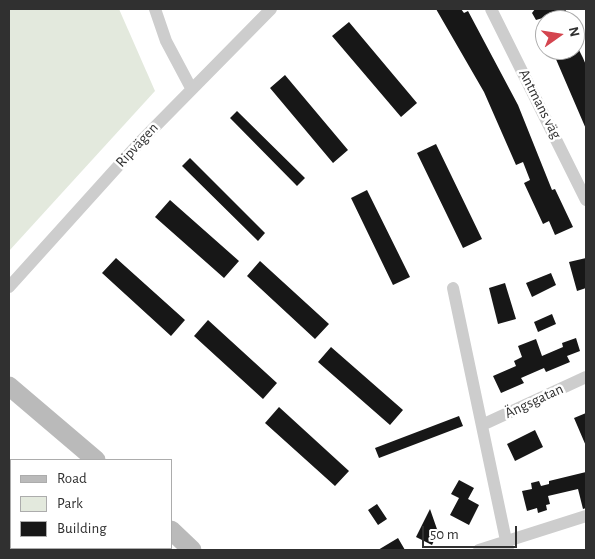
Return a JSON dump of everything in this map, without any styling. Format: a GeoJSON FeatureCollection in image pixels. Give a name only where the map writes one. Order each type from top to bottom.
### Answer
{"type":"FeatureCollection","features":[{"type":"Feature","properties":{"kind":"street"},"geometry":{"type":"LineString","coordinates":[[155,9],[166,41],[191,88]]}},
{"type":"Feature","properties":{"kind":"street","name":"Ripvägen"},"geometry":{"type":"LineString","coordinates":[[9,287],[191,88],[271,9]]}},
{"type":"Feature","properties":{"kind":"street","name":"Antmans väg"},"geometry":{"type":"LineString","coordinates":[[491,9],[586,200]]}},
{"type":"Feature","properties":{"kind":"street"},"geometry":{"type":"LineString","coordinates":[[453,288],[507,545]]}},
{"type":"Feature","properties":{"kind":"street","name":"Ängsgatan"},"geometry":{"type":"LineString","coordinates":[[482,425],[586,377]]}},
{"type":"Feature","properties":{"kind":"street"},"geometry":{"type":"LineString","coordinates":[[9,386],[95,459]]}},
{"type":"Feature","properties":{"kind":"street"},"geometry":{"type":"LineString","coordinates":[[479,550],[507,545],[586,516]]}},
{"type":"Feature","properties":{"kind":"street"},"geometry":{"type":"LineString","coordinates":[[172,531],[192,550]]}},
{"type":"Feature","properties":{"kind":"green space"},"geometry":{"type":"Polygon","coordinates":[[[9,9],[119,9],[155,91],[9,251],[9,9]]]}},
{"type":"Feature","properties":{"kind":"building"},"geometry":{"type":"Polygon","coordinates":[[[436,9],[461,9],[464,13],[468,11],[518,105],[552,190],[555,189],[573,227],[555,235],[549,221],[543,224],[524,183],[530,180],[523,162],[516,165],[484,92],[436,9]]]}},
{"type":"Feature","properties":{"kind":"building"},"geometry":{"type":"Polygon","coordinates":[[[535,9],[566,10],[535,10],[535,18],[532,13],[535,9]]]}},
{"type":"Feature","properties":{"kind":"building"},"geometry":{"type":"Polygon","coordinates":[[[349,22],[417,103],[401,117],[332,36],[349,22]]]}},
{"type":"Feature","properties":{"kind":"building"},"geometry":{"type":"Polygon","coordinates":[[[556,60],[584,60],[586,65],[586,129],[556,60]]]}},
{"type":"Feature","properties":{"kind":"building"},"geometry":{"type":"Polygon","coordinates":[[[285,75],[348,150],[333,163],[270,88],[285,75]]]}},
{"type":"Feature","properties":{"kind":"building"},"geometry":{"type":"Polygon","coordinates":[[[237,111],[305,178],[297,186],[230,118],[237,111]]]}},
{"type":"Feature","properties":{"kind":"building"},"geometry":{"type":"Polygon","coordinates":[[[436,144],[482,239],[463,248],[417,153],[436,144]]]}},
{"type":"Feature","properties":{"kind":"building"},"geometry":{"type":"Polygon","coordinates":[[[190,158],[265,233],[258,241],[182,166],[190,158]]]}},
{"type":"Feature","properties":{"kind":"building"},"geometry":{"type":"Polygon","coordinates":[[[367,190],[410,277],[393,285],[351,198],[367,190]]]}},
{"type":"Feature","properties":{"kind":"building"},"geometry":{"type":"Polygon","coordinates":[[[170,200],[239,261],[224,278],[155,217],[170,200]]]}},
{"type":"Feature","properties":{"kind":"building"},"geometry":{"type":"Polygon","coordinates":[[[116,258],[185,320],[171,336],[102,273],[116,258]]]}},
{"type":"Feature","properties":{"kind":"building"},"geometry":{"type":"Polygon","coordinates":[[[586,258],[586,288],[577,291],[569,262],[586,258]]]}},
{"type":"Feature","properties":{"kind":"building"},"geometry":{"type":"Polygon","coordinates":[[[260,261],[329,324],[315,339],[247,276],[260,261]]]}},
{"type":"Feature","properties":{"kind":"building"},"geometry":{"type":"Polygon","coordinates":[[[551,273],[556,285],[532,297],[526,283],[551,273]]]}},
{"type":"Feature","properties":{"kind":"building"},"geometry":{"type":"Polygon","coordinates":[[[505,283],[516,319],[498,324],[489,288],[505,283]]]}},
{"type":"Feature","properties":{"kind":"building"},"geometry":{"type":"Polygon","coordinates":[[[552,314],[556,324],[538,332],[534,322],[552,314]]]}},
{"type":"Feature","properties":{"kind":"building"},"geometry":{"type":"Polygon","coordinates":[[[208,320],[277,383],[263,399],[194,336],[208,320]]]}},
{"type":"Feature","properties":{"kind":"building"},"geometry":{"type":"Polygon","coordinates":[[[576,338],[580,351],[567,356],[570,362],[546,372],[544,368],[521,378],[524,383],[501,393],[493,376],[516,366],[514,361],[522,357],[518,346],[536,339],[542,356],[563,347],[562,343],[576,338]]]}},
{"type":"Feature","properties":{"kind":"building"},"geometry":{"type":"Polygon","coordinates":[[[331,347],[403,410],[390,425],[318,362],[331,347]]]}},
{"type":"Feature","properties":{"kind":"building"},"geometry":{"type":"Polygon","coordinates":[[[279,407],[349,471],[335,486],[265,423],[279,407]]]}},
{"type":"Feature","properties":{"kind":"building"},"geometry":{"type":"Polygon","coordinates":[[[586,413],[586,446],[574,418],[586,413]]]}},
{"type":"Feature","properties":{"kind":"building"},"geometry":{"type":"Polygon","coordinates":[[[459,416],[463,426],[379,458],[375,448],[459,416]]]}},
{"type":"Feature","properties":{"kind":"building"},"geometry":{"type":"Polygon","coordinates":[[[535,430],[543,447],[515,461],[507,444],[535,430]]]}},
{"type":"Feature","properties":{"kind":"building"},"geometry":{"type":"Polygon","coordinates":[[[586,472],[586,508],[583,509],[578,489],[548,496],[550,504],[546,505],[547,510],[538,513],[537,508],[527,511],[522,491],[532,489],[531,483],[539,481],[541,486],[549,484],[549,481],[586,472]]]}},
{"type":"Feature","properties":{"kind":"building"},"geometry":{"type":"Polygon","coordinates":[[[459,480],[474,488],[468,499],[479,505],[469,525],[450,515],[459,498],[451,494],[459,480]]]}},
{"type":"Feature","properties":{"kind":"building"},"geometry":{"type":"Polygon","coordinates":[[[377,504],[387,519],[378,525],[368,510],[377,504]]]}},
{"type":"Feature","properties":{"kind":"building"},"geometry":{"type":"Polygon","coordinates":[[[430,509],[438,532],[432,545],[416,537],[430,509]]]}},
{"type":"Feature","properties":{"kind":"building"},"geometry":{"type":"Polygon","coordinates":[[[398,538],[405,550],[378,550],[398,538]]]}}]}
